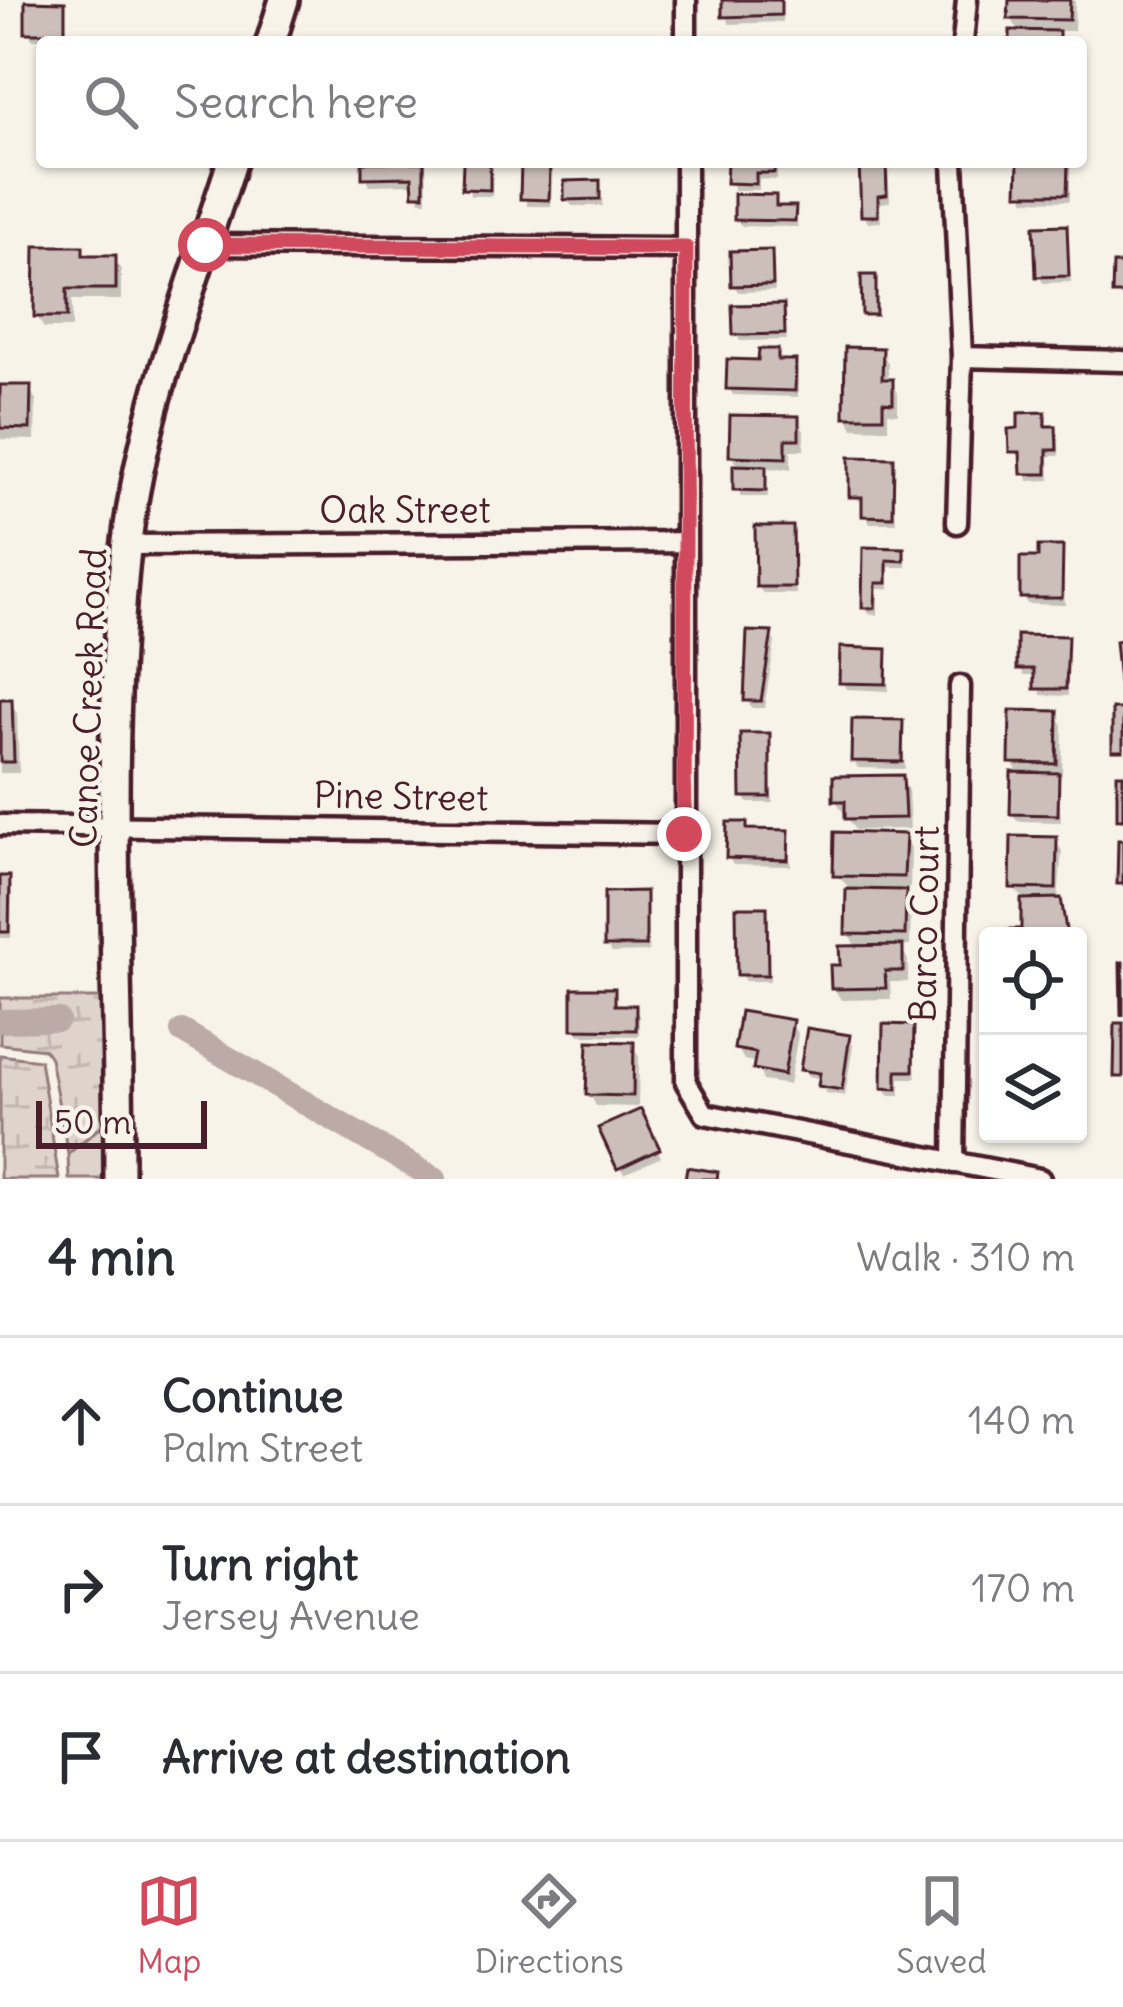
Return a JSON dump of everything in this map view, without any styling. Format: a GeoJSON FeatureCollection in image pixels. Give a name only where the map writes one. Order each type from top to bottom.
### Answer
{"type":"FeatureCollection","features":[{"type":"Feature","properties":{"kind":"main road"},"geometry":{"type":"LineString","coordinates":[[273,36],[284,0]]}},
{"type":"Feature","properties":{"kind":"main road","name":"Canoe Creek Road"},"geometry":{"type":"LineString","coordinates":[[119,1179],[119,644],[127,545],[152,416],[230,168]]}},
{"type":"Feature","properties":{"kind":"street"},"geometry":{"type":"LineString","coordinates":[[686,0],[686,36]]}},
{"type":"Feature","properties":{"kind":"street"},"geometry":{"type":"LineString","coordinates":[[963,36],[967,0]]}},
{"type":"Feature","properties":{"kind":"street"},"geometry":{"type":"LineString","coordinates":[[686,168],[686,1082],[705,1114],[1040,1179]]}},
{"type":"Feature","properties":{"kind":"street"},"geometry":{"type":"LineString","coordinates":[[953,168],[962,357],[957,523]]}},
{"type":"Feature","properties":{"kind":"street"},"geometry":{"type":"LineString","coordinates":[[205,245],[686,248]]}},
{"type":"Feature","properties":{"kind":"street"},"geometry":{"type":"LineString","coordinates":[[962,357],[1123,361]]}},
{"type":"Feature","properties":{"kind":"street","name":"Oak Street"},"geometry":{"type":"LineString","coordinates":[[127,545],[683,542]]}},
{"type":"Feature","properties":{"kind":"street","name":"Barco Court"},"geometry":{"type":"LineString","coordinates":[[953,1162],[960,686]]}},
{"type":"Feature","properties":{"kind":"street","name":"Pine Street"},"geometry":{"type":"LineString","coordinates":[[0,825],[684,834]]}},
{"type":"Feature","properties":{"kind":"green space"},"geometry":{"type":"Polygon","coordinates":[[[0,998],[107,998],[107,1121],[68,1154],[50,1058],[44,1049],[0,1044],[0,998]]]}},
{"type":"Feature","properties":{"kind":"green space"},"geometry":{"type":"Polygon","coordinates":[[[0,1055],[40,1060],[59,1179],[0,1179],[0,1055]]]}},
{"type":"Feature","properties":{"kind":"green space"},"geometry":{"type":"Polygon","coordinates":[[[107,1121],[107,1179],[69,1179],[68,1154],[107,1121]]]}},
{"type":"Feature","properties":{"kind":"building"},"geometry":{"type":"Polygon","coordinates":[[[722,0],[781,0],[781,15],[722,17],[722,0]]]}},
{"type":"Feature","properties":{"kind":"building"},"geometry":{"type":"Polygon","coordinates":[[[1009,0],[1070,0],[1069,20],[1008,19],[1009,0]]]}},
{"type":"Feature","properties":{"kind":"building"},"geometry":{"type":"Polygon","coordinates":[[[25,1],[65,2],[65,33],[25,33],[25,1]]]}},
{"type":"Feature","properties":{"kind":"building"},"geometry":{"type":"Polygon","coordinates":[[[1010,30],[1059,31],[1059,36],[1010,36],[1010,30]]]}},
{"type":"Feature","properties":{"kind":"building"},"geometry":{"type":"Polygon","coordinates":[[[362,168],[424,168],[424,195],[413,195],[412,177],[362,178],[362,168]]]}},
{"type":"Feature","properties":{"kind":"building"},"geometry":{"type":"Polygon","coordinates":[[[463,168],[490,168],[490,190],[462,189],[463,168]]]}},
{"type":"Feature","properties":{"kind":"building"},"geometry":{"type":"Polygon","coordinates":[[[521,168],[550,168],[549,200],[520,199],[521,168]]]}},
{"type":"Feature","properties":{"kind":"building"},"geometry":{"type":"Polygon","coordinates":[[[727,168],[774,168],[774,173],[756,173],[756,184],[726,183],[727,168]]]}},
{"type":"Feature","properties":{"kind":"building"},"geometry":{"type":"Polygon","coordinates":[[[859,168],[886,168],[887,195],[878,196],[878,216],[861,216],[859,168]]]}},
{"type":"Feature","properties":{"kind":"building"},"geometry":{"type":"Polygon","coordinates":[[[1018,168],[1068,168],[1067,194],[1017,194],[1018,168]]]}},
{"type":"Feature","properties":{"kind":"building"},"geometry":{"type":"Polygon","coordinates":[[[600,180],[600,199],[564,200],[564,181],[600,180]]]}},
{"type":"Feature","properties":{"kind":"building"},"geometry":{"type":"Polygon","coordinates":[[[734,194],[776,195],[776,206],[796,206],[795,221],[734,220],[734,194]]]}},
{"type":"Feature","properties":{"kind":"building"},"geometry":{"type":"Polygon","coordinates":[[[1067,225],[1069,276],[1036,277],[1034,226],[1067,225]]]}},
{"type":"Feature","properties":{"kind":"building"},"geometry":{"type":"Polygon","coordinates":[[[35,246],[83,246],[83,255],[116,255],[116,289],[67,289],[67,317],[34,317],[35,246]]]}},
{"type":"Feature","properties":{"kind":"building"},"geometry":{"type":"Polygon","coordinates":[[[772,250],[773,285],[731,286],[730,251],[772,250]]]}},
{"type":"Feature","properties":{"kind":"building"},"geometry":{"type":"Polygon","coordinates":[[[1113,264],[1123,264],[1123,294],[1112,294],[1113,264]]]}},
{"type":"Feature","properties":{"kind":"building"},"geometry":{"type":"Polygon","coordinates":[[[861,275],[876,275],[876,315],[862,315],[861,275]]]}},
{"type":"Feature","properties":{"kind":"building"},"geometry":{"type":"Polygon","coordinates":[[[784,304],[785,334],[733,335],[732,305],[784,304]]]}},
{"type":"Feature","properties":{"kind":"building"},"geometry":{"type":"Polygon","coordinates":[[[845,347],[883,348],[882,379],[893,379],[893,403],[883,402],[883,417],[844,417],[845,347]]]}},
{"type":"Feature","properties":{"kind":"building"},"geometry":{"type":"Polygon","coordinates":[[[759,349],[778,349],[778,360],[796,360],[795,391],[726,389],[727,359],[758,360],[759,349]]]}},
{"type":"Feature","properties":{"kind":"building"},"geometry":{"type":"Polygon","coordinates":[[[0,385],[31,385],[30,429],[0,428],[0,385]]]}},
{"type":"Feature","properties":{"kind":"building"},"geometry":{"type":"Polygon","coordinates":[[[1045,412],[1045,426],[1056,426],[1057,450],[1047,450],[1047,474],[1021,474],[1020,452],[1009,452],[1008,429],[1018,428],[1018,413],[1045,412]]]}},
{"type":"Feature","properties":{"kind":"building"},"geometry":{"type":"Polygon","coordinates":[[[730,415],[799,416],[799,439],[786,439],[786,458],[729,456],[730,415]]]}},
{"type":"Feature","properties":{"kind":"building"},"geometry":{"type":"Polygon","coordinates":[[[849,457],[894,458],[893,517],[862,516],[862,497],[849,497],[849,457]]]}},
{"type":"Feature","properties":{"kind":"building"},"geometry":{"type":"Polygon","coordinates":[[[733,465],[766,466],[766,491],[733,490],[733,465]]]}},
{"type":"Feature","properties":{"kind":"building"},"geometry":{"type":"Polygon","coordinates":[[[755,526],[793,526],[794,587],[756,587],[755,526]]]}},
{"type":"Feature","properties":{"kind":"building"},"geometry":{"type":"Polygon","coordinates":[[[1038,546],[1063,546],[1062,598],[1020,598],[1020,557],[1038,557],[1038,546]]]}},
{"type":"Feature","properties":{"kind":"building"},"geometry":{"type":"Polygon","coordinates":[[[863,547],[904,548],[904,561],[887,560],[887,583],[876,583],[875,608],[862,608],[863,547]]]}},
{"type":"Feature","properties":{"kind":"building"},"geometry":{"type":"Polygon","coordinates":[[[747,631],[772,632],[761,701],[744,701],[747,631]]]}},
{"type":"Feature","properties":{"kind":"building"},"geometry":{"type":"Polygon","coordinates":[[[1017,635],[1068,636],[1066,689],[1034,689],[1034,669],[1017,669],[1017,635]]]}},
{"type":"Feature","properties":{"kind":"building"},"geometry":{"type":"Polygon","coordinates":[[[1123,640],[1123,692],[1120,692],[1115,641],[1123,640]]]}},
{"type":"Feature","properties":{"kind":"building"},"geometry":{"type":"Polygon","coordinates":[[[840,647],[887,649],[886,684],[839,683],[840,647]]]}},
{"type":"Feature","properties":{"kind":"building"},"geometry":{"type":"Polygon","coordinates":[[[0,699],[12,699],[14,762],[0,762],[0,699]]]}},
{"type":"Feature","properties":{"kind":"building"},"geometry":{"type":"Polygon","coordinates":[[[1112,709],[1123,709],[1123,751],[1112,751],[1112,709]]]}},
{"type":"Feature","properties":{"kind":"building"},"geometry":{"type":"Polygon","coordinates":[[[1010,710],[1058,711],[1057,764],[1009,763],[1010,710]]]}},
{"type":"Feature","properties":{"kind":"building"},"geometry":{"type":"Polygon","coordinates":[[[852,719],[903,720],[902,762],[851,761],[852,719]]]}},
{"type":"Feature","properties":{"kind":"building"},"geometry":{"type":"Polygon","coordinates":[[[740,733],[770,733],[770,797],[741,797],[740,733]]]}},
{"type":"Feature","properties":{"kind":"building"},"geometry":{"type":"Polygon","coordinates":[[[1011,772],[1059,773],[1058,815],[1010,814],[1011,772]]]}},
{"type":"Feature","properties":{"kind":"building"},"geometry":{"type":"Polygon","coordinates":[[[1117,774],[1123,774],[1123,819],[1117,819],[1117,774]]]}},
{"type":"Feature","properties":{"kind":"building"},"geometry":{"type":"Polygon","coordinates":[[[903,775],[905,818],[845,819],[845,801],[833,801],[833,776],[903,775]]]}},
{"type":"Feature","properties":{"kind":"building"},"geometry":{"type":"Polygon","coordinates":[[[727,822],[747,822],[747,829],[789,830],[788,860],[726,858],[727,822]]]}},
{"type":"Feature","properties":{"kind":"building"},"geometry":{"type":"Polygon","coordinates":[[[834,832],[906,834],[904,877],[833,876],[834,832]]]}},
{"type":"Feature","properties":{"kind":"building"},"geometry":{"type":"Polygon","coordinates":[[[1011,836],[1057,837],[1056,889],[1010,888],[1011,836]]]}},
{"type":"Feature","properties":{"kind":"building"},"geometry":{"type":"Polygon","coordinates":[[[1118,840],[1123,840],[1123,884],[1117,884],[1118,840]]]}},
{"type":"Feature","properties":{"kind":"building"},"geometry":{"type":"Polygon","coordinates":[[[0,876],[10,876],[9,932],[0,932],[0,876]]]}},
{"type":"Feature","properties":{"kind":"building"},"geometry":{"type":"Polygon","coordinates":[[[846,889],[906,890],[905,935],[845,934],[846,889]]]}},
{"type":"Feature","properties":{"kind":"building"},"geometry":{"type":"Polygon","coordinates":[[[646,891],[646,946],[604,946],[604,892],[646,891]]]}},
{"type":"Feature","properties":{"kind":"building"},"geometry":{"type":"Polygon","coordinates":[[[1061,898],[1066,927],[1021,927],[1021,899],[1061,898]]]}},
{"type":"Feature","properties":{"kind":"building"},"geometry":{"type":"Polygon","coordinates":[[[736,907],[767,907],[768,975],[737,975],[736,907]]]}},
{"type":"Feature","properties":{"kind":"building"},"geometry":{"type":"Polygon","coordinates":[[[903,945],[903,971],[885,971],[886,988],[831,989],[830,965],[840,965],[839,946],[903,945]]]}},
{"type":"Feature","properties":{"kind":"building"},"geometry":{"type":"Polygon","coordinates":[[[1123,962],[1123,1015],[1121,1015],[1123,962]]]}},
{"type":"Feature","properties":{"kind":"building"},"geometry":{"type":"Polygon","coordinates":[[[572,988],[615,988],[615,1005],[636,1005],[636,1030],[572,1029],[572,988]]]}},
{"type":"Feature","properties":{"kind":"building"},"geometry":{"type":"Polygon","coordinates":[[[740,1011],[793,1020],[784,1075],[753,1069],[756,1053],[734,1049],[740,1011]]]}},
{"type":"Feature","properties":{"kind":"building"},"geometry":{"type":"Polygon","coordinates":[[[1115,1023],[1123,1023],[1123,1077],[1114,1077],[1115,1023]]]}},
{"type":"Feature","properties":{"kind":"building"},"geometry":{"type":"Polygon","coordinates":[[[883,1024],[914,1025],[913,1071],[897,1071],[897,1089],[882,1088],[883,1024]]]}},
{"type":"Feature","properties":{"kind":"building"},"geometry":{"type":"Polygon","coordinates":[[[807,1028],[850,1035],[842,1090],[818,1086],[820,1073],[800,1070],[807,1028]]]}},
{"type":"Feature","properties":{"kind":"building"},"geometry":{"type":"Polygon","coordinates":[[[588,1041],[634,1042],[633,1096],[586,1095],[588,1041]]]}},
{"type":"Feature","properties":{"kind":"building"},"geometry":{"type":"Polygon","coordinates":[[[641,1109],[660,1149],[617,1169],[598,1128],[641,1109]]]}},
{"type":"Feature","properties":{"kind":"building"},"geometry":{"type":"Polygon","coordinates":[[[687,1167],[718,1172],[717,1179],[685,1179],[687,1167]]]}},
{"type":"Feature","properties":{"kind":"waterway"},"geometry":{"type":"LineString","coordinates":[[0,1021],[58,1020]]}},
{"type":"Feature","properties":{"kind":"waterway"},"geometry":{"type":"LineString","coordinates":[[182,1031],[435,1179]]}},
{"type":"Feature","properties":{"kind":"route"},"geometry":{"type":"LineString","coordinates":[[205,245],[686,248],[684,834]]}}]}
